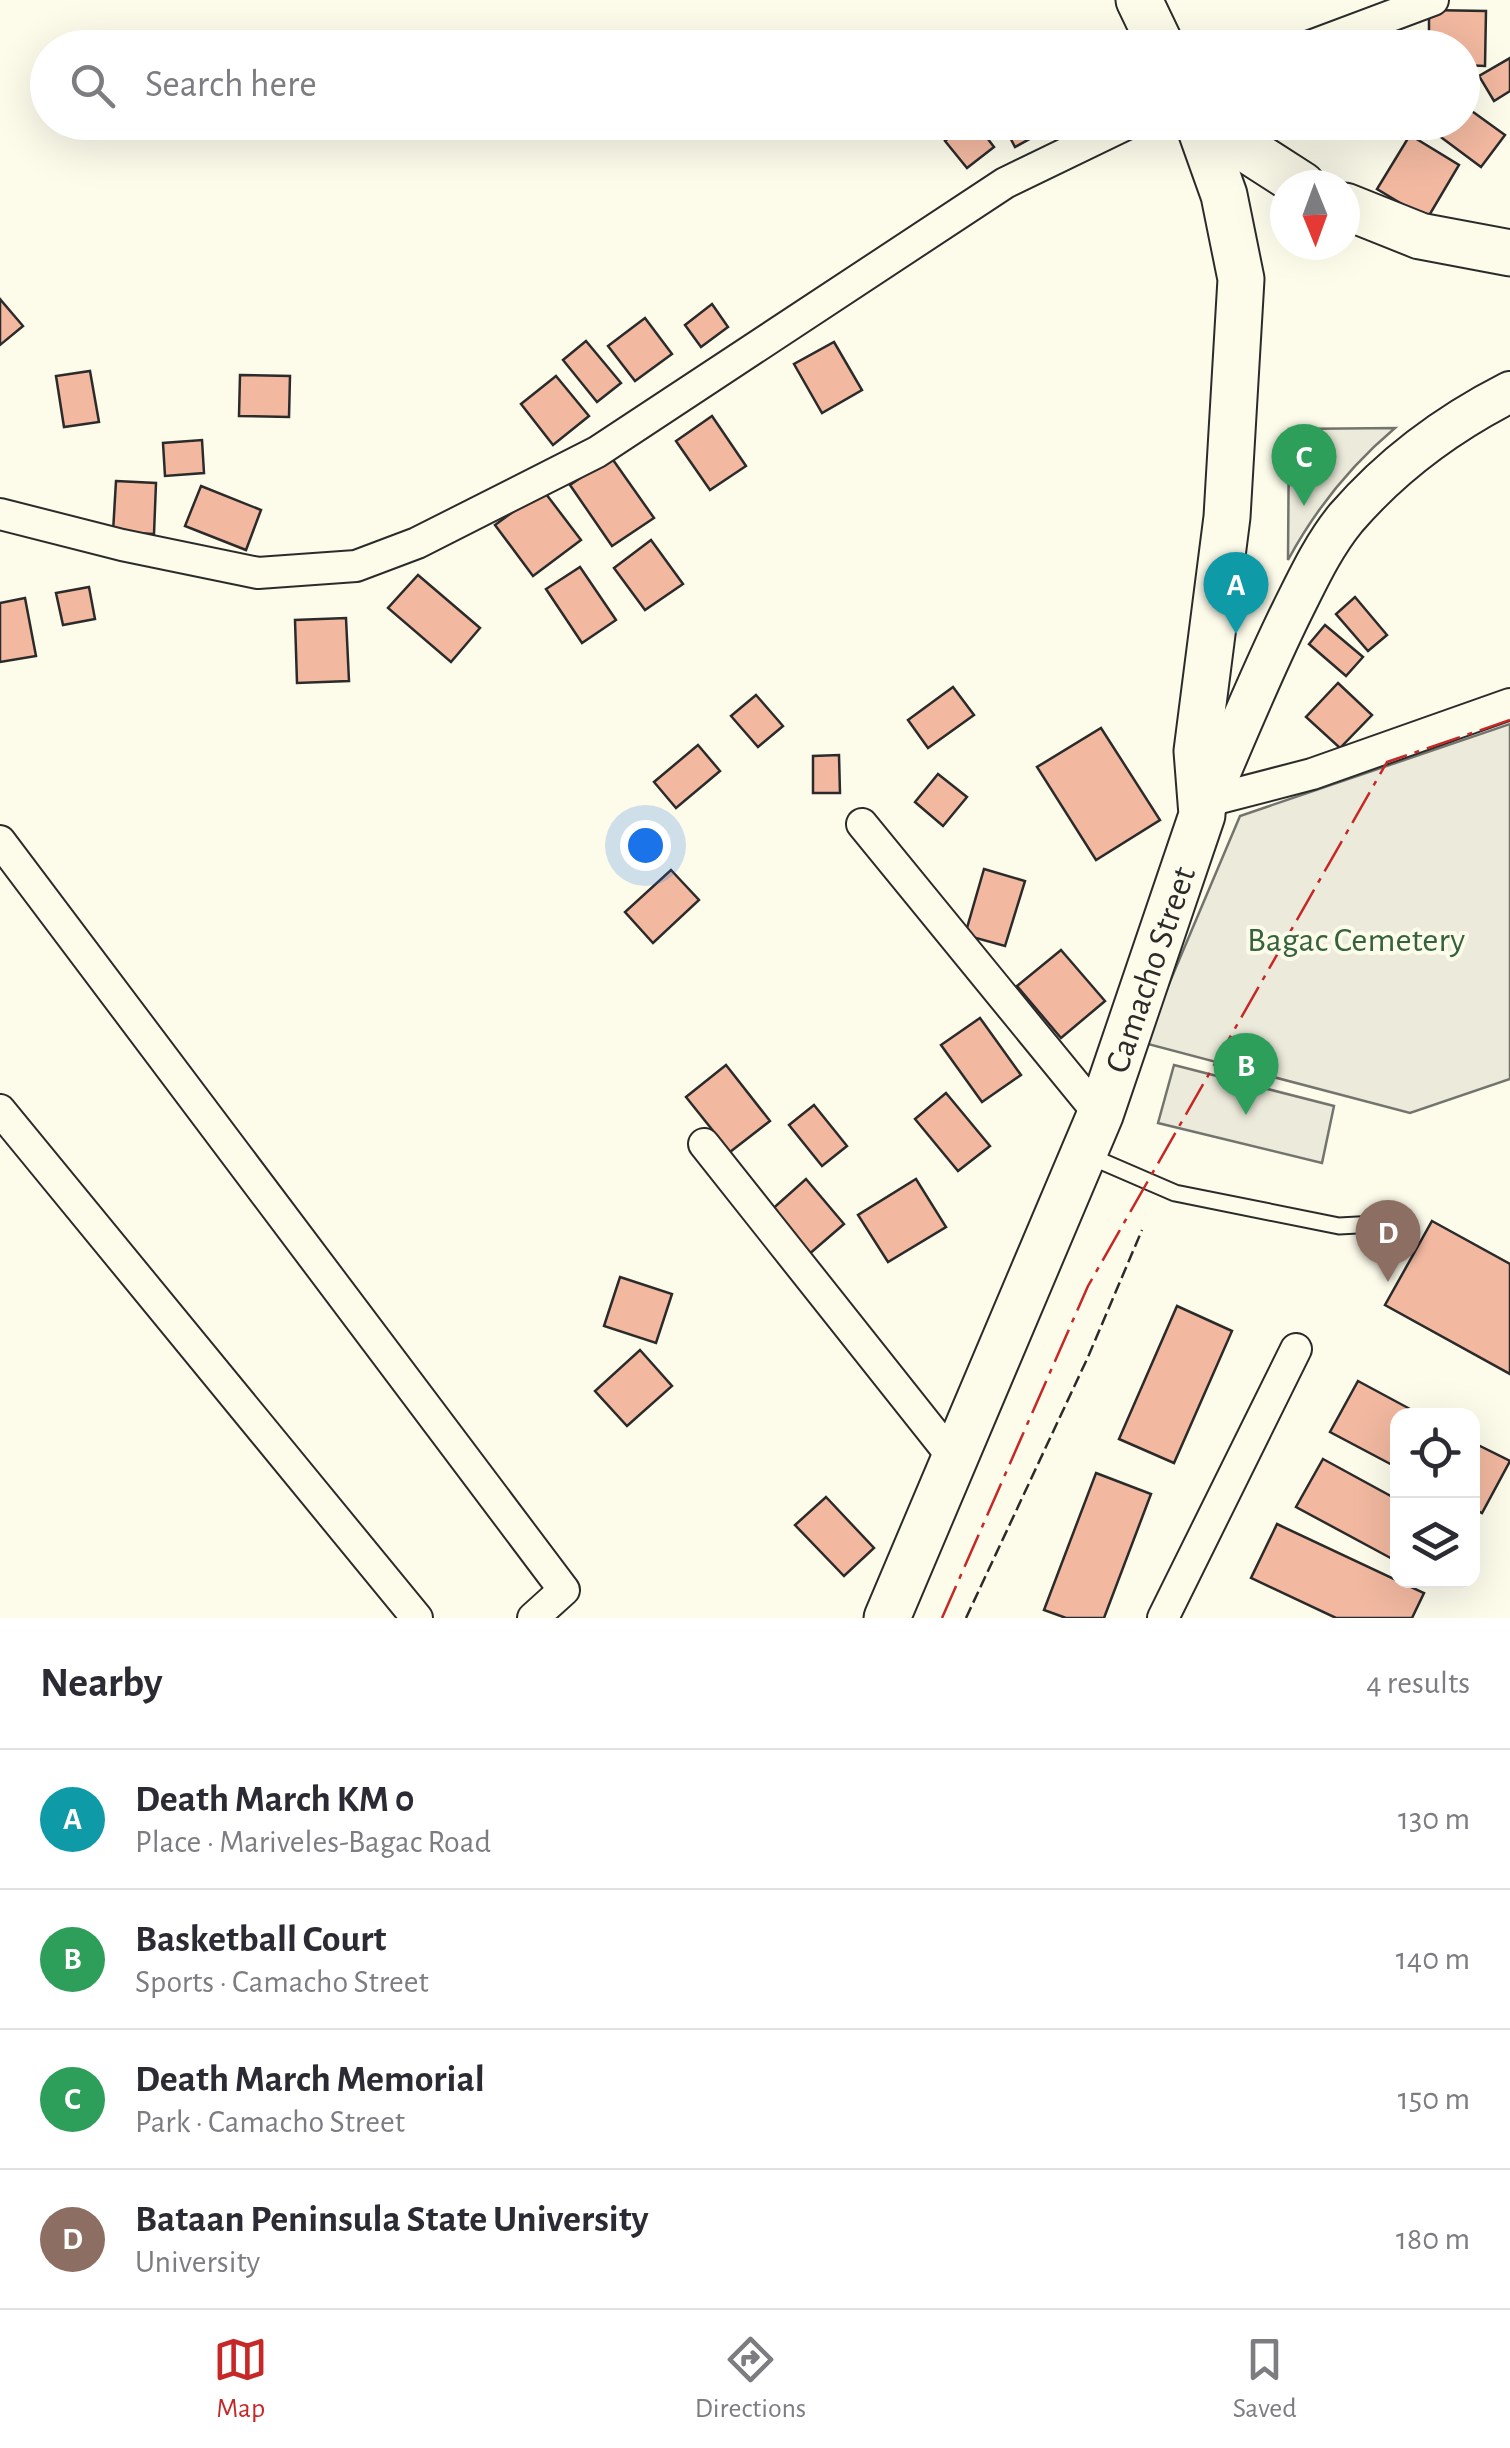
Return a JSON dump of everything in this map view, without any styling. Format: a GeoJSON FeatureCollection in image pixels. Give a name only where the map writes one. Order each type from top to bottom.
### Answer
{"type":"FeatureCollection","features":[{"type":"Feature","properties":{"kind":"main road"},"geometry":{"type":"LineString","coordinates":[[1138,0],[1153,30]]}},
{"type":"Feature","properties":{"kind":"main road"},"geometry":{"type":"LineString","coordinates":[[1204,808],[1197,751],[1227,517],[1240,278],[1224,194],[1208,140]]}},
{"type":"Feature","properties":{"kind":"main road"},"geometry":{"type":"LineString","coordinates":[[1231,140],[1278,170]]}},
{"type":"Feature","properties":{"kind":"main road"},"geometry":{"type":"LineString","coordinates":[[1360,212],[1420,236],[1510,254]]}},
{"type":"Feature","properties":{"kind":"main road","name":"Camacho Street"},"geometry":{"type":"LineString","coordinates":[[887,1618],[1092,1134],[1204,808]]}},
{"type":"Feature","properties":{"kind":"street"},"geometry":{"type":"LineString","coordinates":[[1353,30],[1433,0]]}},
{"type":"Feature","properties":{"kind":"street"},"geometry":{"type":"LineString","coordinates":[[0,514],[122,545],[258,573],[356,566],[417,543],[597,452],[1006,183],[1094,140]]}},
{"type":"Feature","properties":{"kind":"street","name":"Camacho Street"},"geometry":{"type":"LineString","coordinates":[[1204,808],[1272,653],[1319,558],[1344,520],[1390,472],[1510,392]]}},
{"type":"Feature","properties":{"kind":"street"},"geometry":{"type":"LineString","coordinates":[[1204,808],[1510,704]]}},
{"type":"Feature","properties":{"kind":"street"},"geometry":{"type":"LineString","coordinates":[[862,824],[1092,1134]]}},
{"type":"Feature","properties":{"kind":"street"},"geometry":{"type":"LineString","coordinates":[[0,841],[564,1590],[533,1618]]}},
{"type":"Feature","properties":{"kind":"street"},"geometry":{"type":"LineString","coordinates":[[0,1110],[417,1618]]}},
{"type":"Feature","properties":{"kind":"street"},"geometry":{"type":"LineString","coordinates":[[704,1144],[956,1460]]}},
{"type":"Feature","properties":{"kind":"street"},"geometry":{"type":"LineString","coordinates":[[1164,1618],[1296,1349]]}},
{"type":"Feature","properties":{"kind":"lane"},"geometry":{"type":"LineString","coordinates":[[1092,1134],[1175,1193],[1339,1226],[1395,1223]]}},
{"type":"Feature","properties":{"kind":"green space"},"geometry":{"type":"Polygon","coordinates":[[[1395,428],[1335,489],[1288,560],[1289,429],[1395,428]]]}},
{"type":"Feature","properties":{"kind":"green space","name":"Bagac Cemetery"},"geometry":{"type":"Polygon","coordinates":[[[1510,724],[1510,1079],[1410,1113],[1144,1043],[1240,816],[1510,724]]]}},
{"type":"Feature","properties":{"kind":"green space"},"geometry":{"type":"Polygon","coordinates":[[[1174,1065],[1334,1106],[1322,1163],[1158,1123],[1174,1065]]]}},
{"type":"Feature","properties":{"kind":"building"},"geometry":{"type":"Polygon","coordinates":[[[1429,10],[1486,11],[1485,66],[1480,66],[1480,30],[1429,30],[1429,10]]]}},
{"type":"Feature","properties":{"kind":"building"},"geometry":{"type":"Polygon","coordinates":[[[1510,58],[1510,91],[1494,101],[1480,75],[1510,58]]]}},
{"type":"Feature","properties":{"kind":"building"},"geometry":{"type":"Polygon","coordinates":[[[1480,117],[1505,135],[1481,167],[1445,140],[1480,140],[1480,117]]]}},
{"type":"Feature","properties":{"kind":"building"},"geometry":{"type":"Polygon","coordinates":[[[989,140],[994,147],[967,168],[945,141],[989,140]]]}},
{"type":"Feature","properties":{"kind":"building"},"geometry":{"type":"Polygon","coordinates":[[[1407,140],[1418,140],[1459,165],[1427,219],[1377,189],[1407,140]]]}},
{"type":"Feature","properties":{"kind":"building"},"geometry":{"type":"Polygon","coordinates":[[[0,299],[23,326],[0,345],[0,299]]]}},
{"type":"Feature","properties":{"kind":"building"},"geometry":{"type":"Polygon","coordinates":[[[712,304],[728,327],[701,347],[685,325],[712,304]]]}},
{"type":"Feature","properties":{"kind":"building"},"geometry":{"type":"Polygon","coordinates":[[[645,318],[672,354],[635,381],[608,346],[645,318]]]}},
{"type":"Feature","properties":{"kind":"building"},"geometry":{"type":"Polygon","coordinates":[[[586,341],[621,383],[597,402],[563,360],[586,341]]]}},
{"type":"Feature","properties":{"kind":"building"},"geometry":{"type":"Polygon","coordinates":[[[834,342],[862,390],[822,413],[794,364],[834,342]]]}},
{"type":"Feature","properties":{"kind":"building"},"geometry":{"type":"Polygon","coordinates":[[[90,371],[99,422],[64,427],[56,376],[90,371]]]}},
{"type":"Feature","properties":{"kind":"building"},"geometry":{"type":"Polygon","coordinates":[[[240,375],[290,376],[289,417],[239,416],[240,375]]]}},
{"type":"Feature","properties":{"kind":"building"},"geometry":{"type":"Polygon","coordinates":[[[556,376],[589,416],[553,445],[521,404],[556,376]]]}},
{"type":"Feature","properties":{"kind":"building"},"geometry":{"type":"Polygon","coordinates":[[[712,416],[746,466],[710,490],[676,441],[712,416]]]}},
{"type":"Feature","properties":{"kind":"building"},"geometry":{"type":"Polygon","coordinates":[[[202,440],[204,473],[165,476],[163,443],[202,440]]]}},
{"type":"Feature","properties":{"kind":"building"},"geometry":{"type":"Polygon","coordinates":[[[611,457],[654,518],[612,546],[570,485],[611,457]]]}},
{"type":"Feature","properties":{"kind":"building"},"geometry":{"type":"Polygon","coordinates":[[[116,481],[156,483],[154,534],[113,532],[116,481]]]}},
{"type":"Feature","properties":{"kind":"building"},"geometry":{"type":"Polygon","coordinates":[[[201,486],[261,510],[246,550],[185,526],[201,486]]]}},
{"type":"Feature","properties":{"kind":"building"},"geometry":{"type":"Polygon","coordinates":[[[543,490],[581,540],[533,576],[495,525],[543,490]]]}},
{"type":"Feature","properties":{"kind":"building"},"geometry":{"type":"Polygon","coordinates":[[[651,540],[683,584],[645,610],[614,568],[651,540]]]}},
{"type":"Feature","properties":{"kind":"building"},"geometry":{"type":"Polygon","coordinates":[[[580,567],[616,620],[582,643],[546,589],[580,567]]]}},
{"type":"Feature","properties":{"kind":"building"},"geometry":{"type":"Polygon","coordinates":[[[418,575],[480,628],[451,662],[388,608],[418,575]]]}},
{"type":"Feature","properties":{"kind":"building"},"geometry":{"type":"Polygon","coordinates":[[[89,587],[95,619],[63,625],[56,593],[89,587]]]}},
{"type":"Feature","properties":{"kind":"building"},"geometry":{"type":"Polygon","coordinates":[[[1355,597],[1387,635],[1368,651],[1336,614],[1355,597]]]}},
{"type":"Feature","properties":{"kind":"building"},"geometry":{"type":"Polygon","coordinates":[[[25,598],[36,656],[0,662],[0,603],[25,598]]]}},
{"type":"Feature","properties":{"kind":"building"},"geometry":{"type":"Polygon","coordinates":[[[346,618],[349,681],[297,683],[295,620],[346,618]]]}},
{"type":"Feature","properties":{"kind":"building"},"geometry":{"type":"Polygon","coordinates":[[[1325,625],[1363,657],[1346,676],[1309,644],[1325,625]]]}},
{"type":"Feature","properties":{"kind":"building"},"geometry":{"type":"Polygon","coordinates":[[[1338,683],[1372,715],[1340,748],[1306,717],[1338,683]]]}},
{"type":"Feature","properties":{"kind":"building"},"geometry":{"type":"Polygon","coordinates":[[[953,687],[974,715],[928,748],[908,720],[953,687]]]}},
{"type":"Feature","properties":{"kind":"building"},"geometry":{"type":"Polygon","coordinates":[[[756,695],[783,726],[758,747],[731,716],[756,695]]]}},
{"type":"Feature","properties":{"kind":"building"},"geometry":{"type":"Polygon","coordinates":[[[1101,728],[1160,820],[1096,860],[1037,767],[1101,728]]]}},
{"type":"Feature","properties":{"kind":"building"},"geometry":{"type":"Polygon","coordinates":[[[698,745],[720,771],[676,808],[654,782],[698,745]]]}},
{"type":"Feature","properties":{"kind":"building"},"geometry":{"type":"Polygon","coordinates":[[[839,755],[840,793],[813,793],[813,756],[839,755]]]}},
{"type":"Feature","properties":{"kind":"building"},"geometry":{"type":"Polygon","coordinates":[[[938,774],[967,797],[943,826],[915,802],[938,774]]]}},
{"type":"Feature","properties":{"kind":"building"},"geometry":{"type":"Polygon","coordinates":[[[984,869],[1025,881],[1005,946],[965,935],[984,869]]]}},
{"type":"Feature","properties":{"kind":"building"},"geometry":{"type":"Polygon","coordinates":[[[671,870],[699,900],[653,943],[625,912],[671,870]]]}},
{"type":"Feature","properties":{"kind":"building"},"geometry":{"type":"Polygon","coordinates":[[[1061,950],[1105,1001],[1061,1038],[1017,986],[1061,950]]]}},
{"type":"Feature","properties":{"kind":"building"},"geometry":{"type":"Polygon","coordinates":[[[980,1018],[1021,1075],[982,1102],[941,1045],[980,1018]]]}},
{"type":"Feature","properties":{"kind":"building"},"geometry":{"type":"Polygon","coordinates":[[[726,1065],[770,1121],[730,1152],[686,1097],[726,1065]]]}},
{"type":"Feature","properties":{"kind":"building"},"geometry":{"type":"Polygon","coordinates":[[[946,1093],[990,1146],[958,1171],[915,1119],[946,1093]]]}},
{"type":"Feature","properties":{"kind":"building"},"geometry":{"type":"Polygon","coordinates":[[[814,1105],[847,1146],[822,1166],[789,1125],[814,1105]]]}},
{"type":"Feature","properties":{"kind":"building"},"geometry":{"type":"Polygon","coordinates":[[[806,1179],[844,1224],[807,1256],[769,1212],[806,1179]]]}},
{"type":"Feature","properties":{"kind":"building"},"geometry":{"type":"Polygon","coordinates":[[[916,1179],[946,1227],[888,1262],[858,1215],[916,1179]]]}},
{"type":"Feature","properties":{"kind":"building"},"geometry":{"type":"Polygon","coordinates":[[[1432,1221],[1510,1264],[1510,1374],[1385,1305],[1432,1221]]]}},
{"type":"Feature","properties":{"kind":"building"},"geometry":{"type":"Polygon","coordinates":[[[620,1277],[672,1294],[656,1343],[604,1326],[620,1277]]]}},
{"type":"Feature","properties":{"kind":"building"},"geometry":{"type":"Polygon","coordinates":[[[1177,1306],[1232,1331],[1174,1463],[1119,1439],[1177,1306]]]}},
{"type":"Feature","properties":{"kind":"building"},"geometry":{"type":"Polygon","coordinates":[[[640,1350],[672,1386],[627,1426],[595,1391],[640,1350]]]}},
{"type":"Feature","properties":{"kind":"building"},"geometry":{"type":"Polygon","coordinates":[[[1358,1381],[1408,1408],[1390,1408],[1390,1464],[1330,1432],[1358,1381]]]}},
{"type":"Feature","properties":{"kind":"building"},"geometry":{"type":"Polygon","coordinates":[[[1480,1446],[1510,1461],[1480,1512],[1480,1446]]]}},
{"type":"Feature","properties":{"kind":"building"},"geometry":{"type":"Polygon","coordinates":[[[1323,1459],[1390,1496],[1390,1558],[1296,1507],[1323,1459]]]}},
{"type":"Feature","properties":{"kind":"building"},"geometry":{"type":"Polygon","coordinates":[[[1096,1473],[1151,1494],[1104,1618],[1066,1618],[1044,1610],[1096,1473]]]}},
{"type":"Feature","properties":{"kind":"building"},"geometry":{"type":"Polygon","coordinates":[[[826,1497],[874,1548],[844,1576],[795,1525],[826,1497]]]}},
{"type":"Feature","properties":{"kind":"building"},"geometry":{"type":"Polygon","coordinates":[[[1277,1524],[1390,1577],[1390,1588],[1413,1588],[1424,1593],[1412,1618],[1336,1618],[1251,1578],[1277,1524]]]}},
{"type":"Feature","properties":{"kind":"fence"},"geometry":{"type":"LineString","coordinates":[[966,1618],[1088,1357],[1142,1230]]}},
{"type":"Feature","properties":{"kind":"power"},"geometry":{"type":"LineString","coordinates":[[942,1618],[1088,1286],[1387,762],[1510,720]]}},
{"type":"Feature","properties":{"kind":"place","name":"Death March Memorial"},"geometry":{"type":"Point","coordinates":[1304,506]}},
{"type":"Feature","properties":{"kind":"place","name":"Death March KM 0"},"geometry":{"type":"Point","coordinates":[1236,634]}},
{"type":"Feature","properties":{"kind":"place","name":"Basketball Court"},"geometry":{"type":"Point","coordinates":[1246,1115]}},
{"type":"Feature","properties":{"kind":"place","name":"Bataan Peninsula State University"},"geometry":{"type":"Point","coordinates":[1388,1282]}}]}
